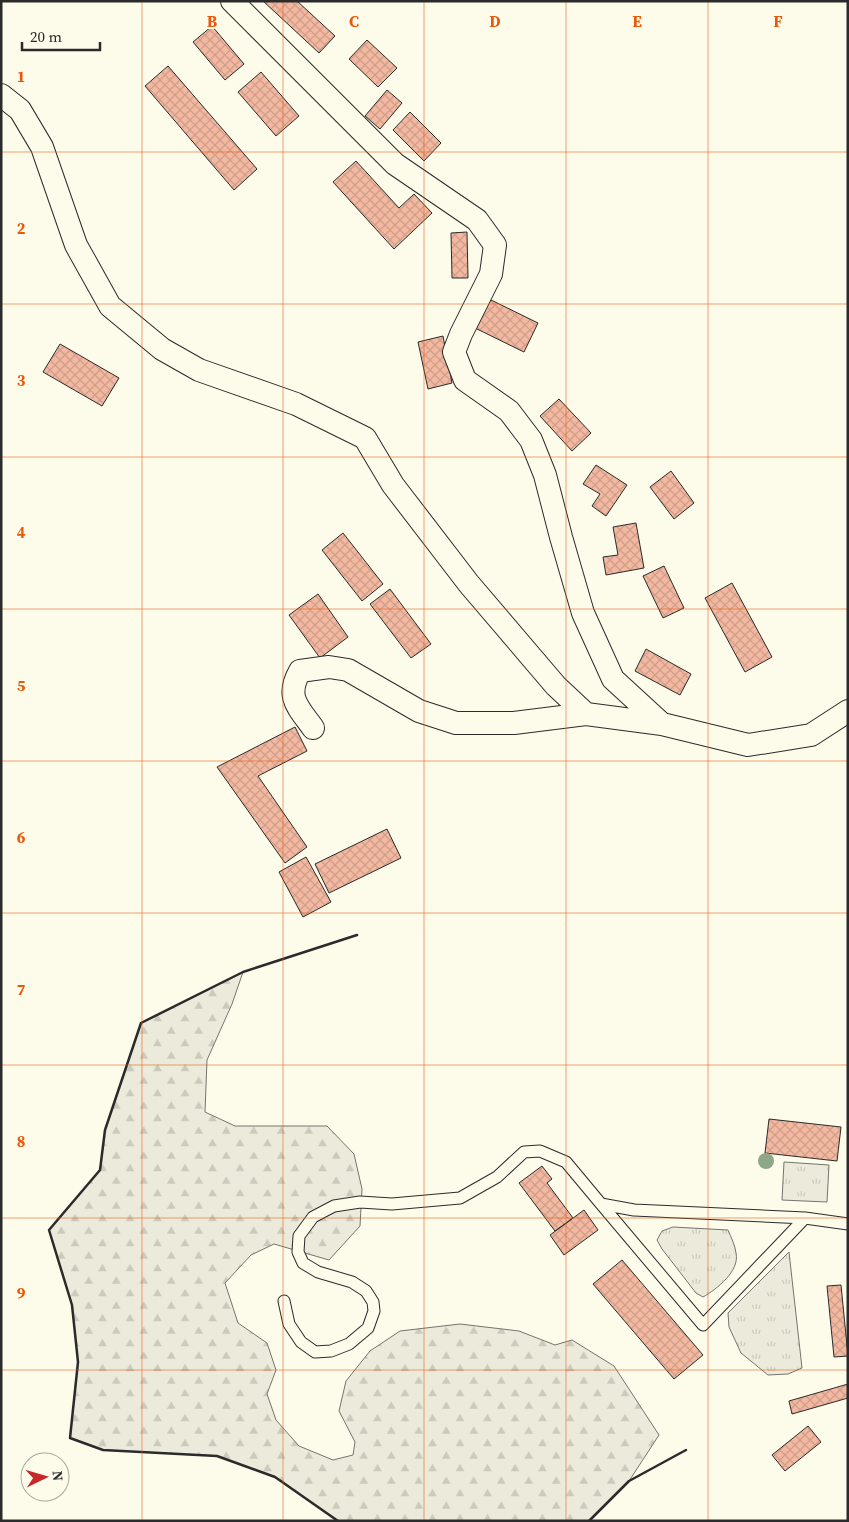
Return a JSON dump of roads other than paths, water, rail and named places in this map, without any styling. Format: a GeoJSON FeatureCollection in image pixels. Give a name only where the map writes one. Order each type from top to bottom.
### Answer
{"type":"FeatureCollection","features":[{"type":"Feature","properties":{"kind":"street"},"geometry":{"type":"LineString","coordinates":[[232,1],[395,164],[477,220],[495,245],[491,274],[460,334],[454,352],[465,380],[509,411],[531,440],[545,475],[583,613],[613,679],[662,724]]}},
{"type":"Feature","properties":{"kind":"street"},"geometry":{"type":"LineString","coordinates":[[1,95],[20,110],[42,146],[76,245],[110,306],[162,349],[200,370],[296,404],[364,438],[393,485],[469,584],[556,686],[586,714]]}},
{"type":"Feature","properties":{"kind":"street"},"geometry":{"type":"LineString","coordinates":[[313,728],[294,701],[294,682],[300,671],[329,667],[348,670],[419,711],[456,723],[514,724],[586,714],[662,724],[748,745],[811,735],[848,711]]}},
{"type":"Feature","properties":{"kind":"lane"},"geometry":{"type":"LineString","coordinates":[[284,1301],[289,1324],[301,1342],[315,1352],[331,1351],[349,1344],[368,1328],[374,1311],[373,1302],[366,1291],[352,1282],[318,1272],[303,1263],[298,1252],[299,1236],[313,1217],[334,1206],[360,1202],[392,1204],[460,1198],[497,1178],[524,1152],[540,1151],[566,1162],[703,1324],[805,1218]]}},
{"type":"Feature","properties":{"kind":"lane"},"geometry":{"type":"LineString","coordinates":[[601,1204],[634,1210],[805,1218],[848,1224]]}}]}
